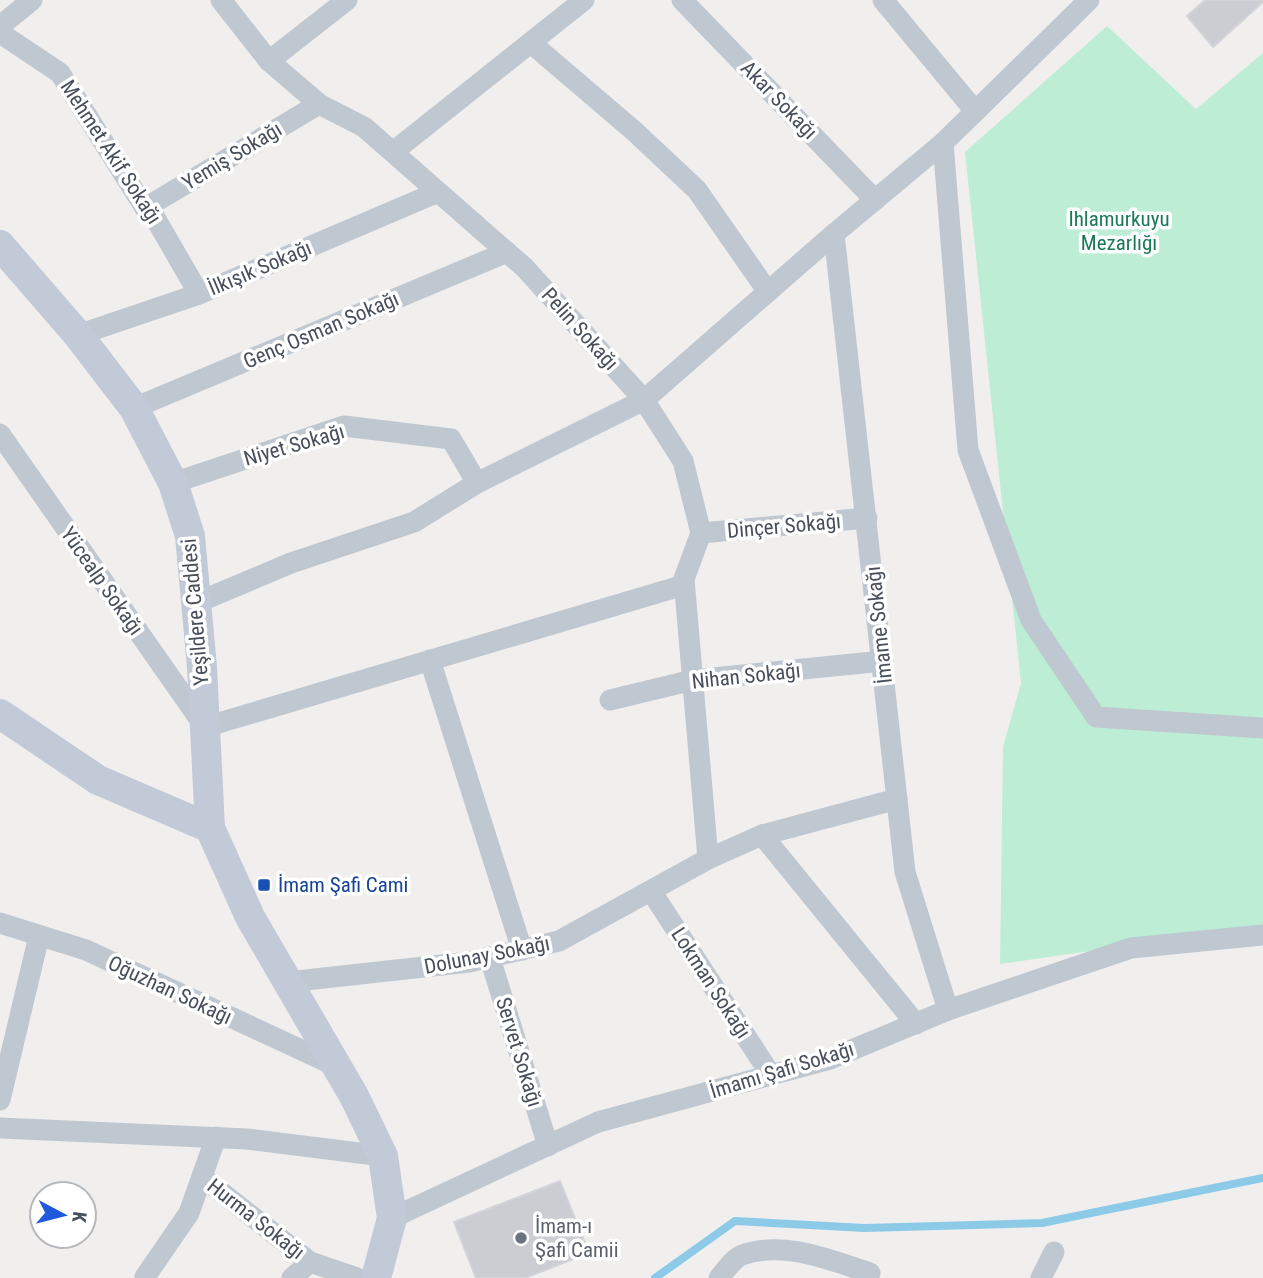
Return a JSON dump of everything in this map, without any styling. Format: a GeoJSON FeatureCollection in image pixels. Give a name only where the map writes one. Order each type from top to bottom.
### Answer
{"type":"FeatureCollection","features":[{"type":"Feature","properties":{"kind":"street"},"geometry":{"type":"LineString","coordinates":[[0,26],[32,0]]}},
{"type":"Feature","properties":{"kind":"street","name":"Pelin Sokağı"},"geometry":{"type":"LineString","coordinates":[[221,0],[270,61],[319,104],[363,127],[525,268],[644,400],[683,461],[701,533]]}},
{"type":"Feature","properties":{"kind":"street"},"geometry":{"type":"LineString","coordinates":[[270,61],[346,0]]}},
{"type":"Feature","properties":{"kind":"street"},"geometry":{"type":"LineString","coordinates":[[393,152],[584,0]]}},
{"type":"Feature","properties":{"kind":"street","name":"Akar Sokağı"},"geometry":{"type":"LineString","coordinates":[[682,0],[875,200]]}},
{"type":"Feature","properties":{"kind":"street"},"geometry":{"type":"LineString","coordinates":[[883,0],[975,111]]}},
{"type":"Feature","properties":{"kind":"street"},"geometry":{"type":"LineString","coordinates":[[196,603],[291,563],[414,523],[477,483],[644,400],[834,234],[943,144],[1089,0]]}},
{"type":"Feature","properties":{"kind":"street","name":"Mehmet Akif Sokağı"},"geometry":{"type":"LineString","coordinates":[[0,33],[60,73],[145,208],[154,216],[199,294]]}},
{"type":"Feature","properties":{"kind":"street"},"geometry":{"type":"LineString","coordinates":[[531,43],[633,130],[697,190],[768,292]]}},
{"type":"Feature","properties":{"kind":"street","name":"Yemiş Sokağı"},"geometry":{"type":"LineString","coordinates":[[145,208],[319,104]]}},
{"type":"Feature","properties":{"kind":"street"},"geometry":{"type":"LineString","coordinates":[[943,144],[968,450],[1031,620],[1096,717],[1263,728]]}},
{"type":"Feature","properties":{"kind":"street","name":"İlkışık Sokağı"},"geometry":{"type":"LineString","coordinates":[[78,335],[199,294],[438,192]]}},
{"type":"Feature","properties":{"kind":"street","name":"İmame Sokağı"},"geometry":{"type":"LineString","coordinates":[[834,234],[905,872],[948,1010]]}},
{"type":"Feature","properties":{"kind":"street","name":"Yeşildere Caddesi"},"geometry":{"type":"LineString","coordinates":[[0,246],[78,335],[134,408],[173,483],[190,536],[210,828]]}},
{"type":"Feature","properties":{"kind":"street","name":"Genç Osman Sokağı"},"geometry":{"type":"LineString","coordinates":[[134,408],[507,251]]}},
{"type":"Feature","properties":{"kind":"street","name":"Niyet Sokağı"},"geometry":{"type":"LineString","coordinates":[[173,483],[344,426],[451,439],[477,483]]}},
{"type":"Feature","properties":{"kind":"street","name":"Yücealp Sokağı"},"geometry":{"type":"LineString","coordinates":[[0,435],[205,727]]}},
{"type":"Feature","properties":{"kind":"street","name":"Dinçer Sokağı"},"geometry":{"type":"LineString","coordinates":[[701,533],[867,518]]}},
{"type":"Feature","properties":{"kind":"street"},"geometry":{"type":"LineString","coordinates":[[701,533],[684,585],[708,859]]}},
{"type":"Feature","properties":{"kind":"street"},"geometry":{"type":"LineString","coordinates":[[205,727],[684,585]]}},
{"type":"Feature","properties":{"kind":"street"},"geometry":{"type":"LineString","coordinates":[[429,660],[522,950]]}},
{"type":"Feature","properties":{"kind":"street","name":"Nihan Sokağı"},"geometry":{"type":"LineString","coordinates":[[610,700],[693,680],[883,661]]}},
{"type":"Feature","properties":{"kind":"street"},"geometry":{"type":"LineString","coordinates":[[0,714],[98,780],[210,828],[250,917],[336,1066],[383,1156],[392,1218],[376,1278]]}},
{"type":"Feature","properties":{"kind":"street"},"geometry":{"type":"LineString","coordinates":[[897,799],[762,835],[916,1024]]}},
{"type":"Feature","properties":{"kind":"street","name":"Dolunay Sokağı"},"geometry":{"type":"LineString","coordinates":[[288,982],[470,962],[559,942],[708,859],[762,835]]}},
{"type":"Feature","properties":{"kind":"street","name":"Lokman Sokağı"},"geometry":{"type":"LineString","coordinates":[[651,891],[771,1075]]}},
{"type":"Feature","properties":{"kind":"street","name":"Oğuzhan Sokağı"},"geometry":{"type":"LineString","coordinates":[[0,923],[86,950],[336,1066]]}},
{"type":"Feature","properties":{"kind":"street","name":"İmamı Şafi Sokağı"},"geometry":{"type":"LineString","coordinates":[[392,1218],[598,1122],[830,1059],[948,1010],[1131,948],[1263,935]]}},
{"type":"Feature","properties":{"kind":"street"},"geometry":{"type":"LineString","coordinates":[[0,1100],[39,936]]}},
{"type":"Feature","properties":{"kind":"street","name":"Servet Sokağı"},"geometry":{"type":"LineString","coordinates":[[490,958],[548,1146]]}},
{"type":"Feature","properties":{"kind":"street"},"geometry":{"type":"LineString","coordinates":[[0,1128],[247,1139],[383,1156]]}},
{"type":"Feature","properties":{"kind":"street"},"geometry":{"type":"LineString","coordinates":[[143,1278],[190,1213],[216,1138]]}},
{"type":"Feature","properties":{"kind":"street","name":"Hurma Sokağı"},"geometry":{"type":"LineString","coordinates":[[202,1177],[310,1262],[357,1278]]}},
{"type":"Feature","properties":{"kind":"street"},"geometry":{"type":"LineString","coordinates":[[719,1278],[740,1255],[777,1249],[811,1254],[870,1273],[867,1278]]}},
{"type":"Feature","properties":{"kind":"street"},"geometry":{"type":"LineString","coordinates":[[1041,1278],[1054,1252]]}},
{"type":"Feature","properties":{"kind":"street"},"geometry":{"type":"LineString","coordinates":[[292,1278],[310,1262]]}},
{"type":"Feature","properties":{"kind":"green space","name":"Ihlamurkuyu Mezarlığı"},"geometry":{"type":"Polygon","coordinates":[[[1107,26],[1196,109],[1263,53],[1263,926],[1000,964],[1003,747],[1021,683],[965,152],[1107,26]]]}},
{"type":"Feature","properties":{"kind":"building"},"geometry":{"type":"Polygon","coordinates":[[[1205,0],[1263,2],[1213,47],[1187,16],[1205,0]]]}},
{"type":"Feature","properties":{"kind":"building","name":"İmam-ı Şafi Camii"},"geometry":{"type":"Polygon","coordinates":[[[560,1181],[589,1253],[525,1278],[476,1278],[454,1222],[560,1181]]]}},
{"type":"Feature","properties":{"kind":"waterway"},"geometry":{"type":"LineString","coordinates":[[655,1278],[735,1221],[865,1228],[1042,1223],[1263,1178]]}},
{"type":"Feature","properties":{"kind":"place","name":"İmam Şafi Cami"},"geometry":{"type":"Point","coordinates":[264,885]}},
{"type":"Feature","properties":{"kind":"place","name":"İmam-ı Şafi Camii"},"geometry":{"type":"Point","coordinates":[521,1238]}}]}
